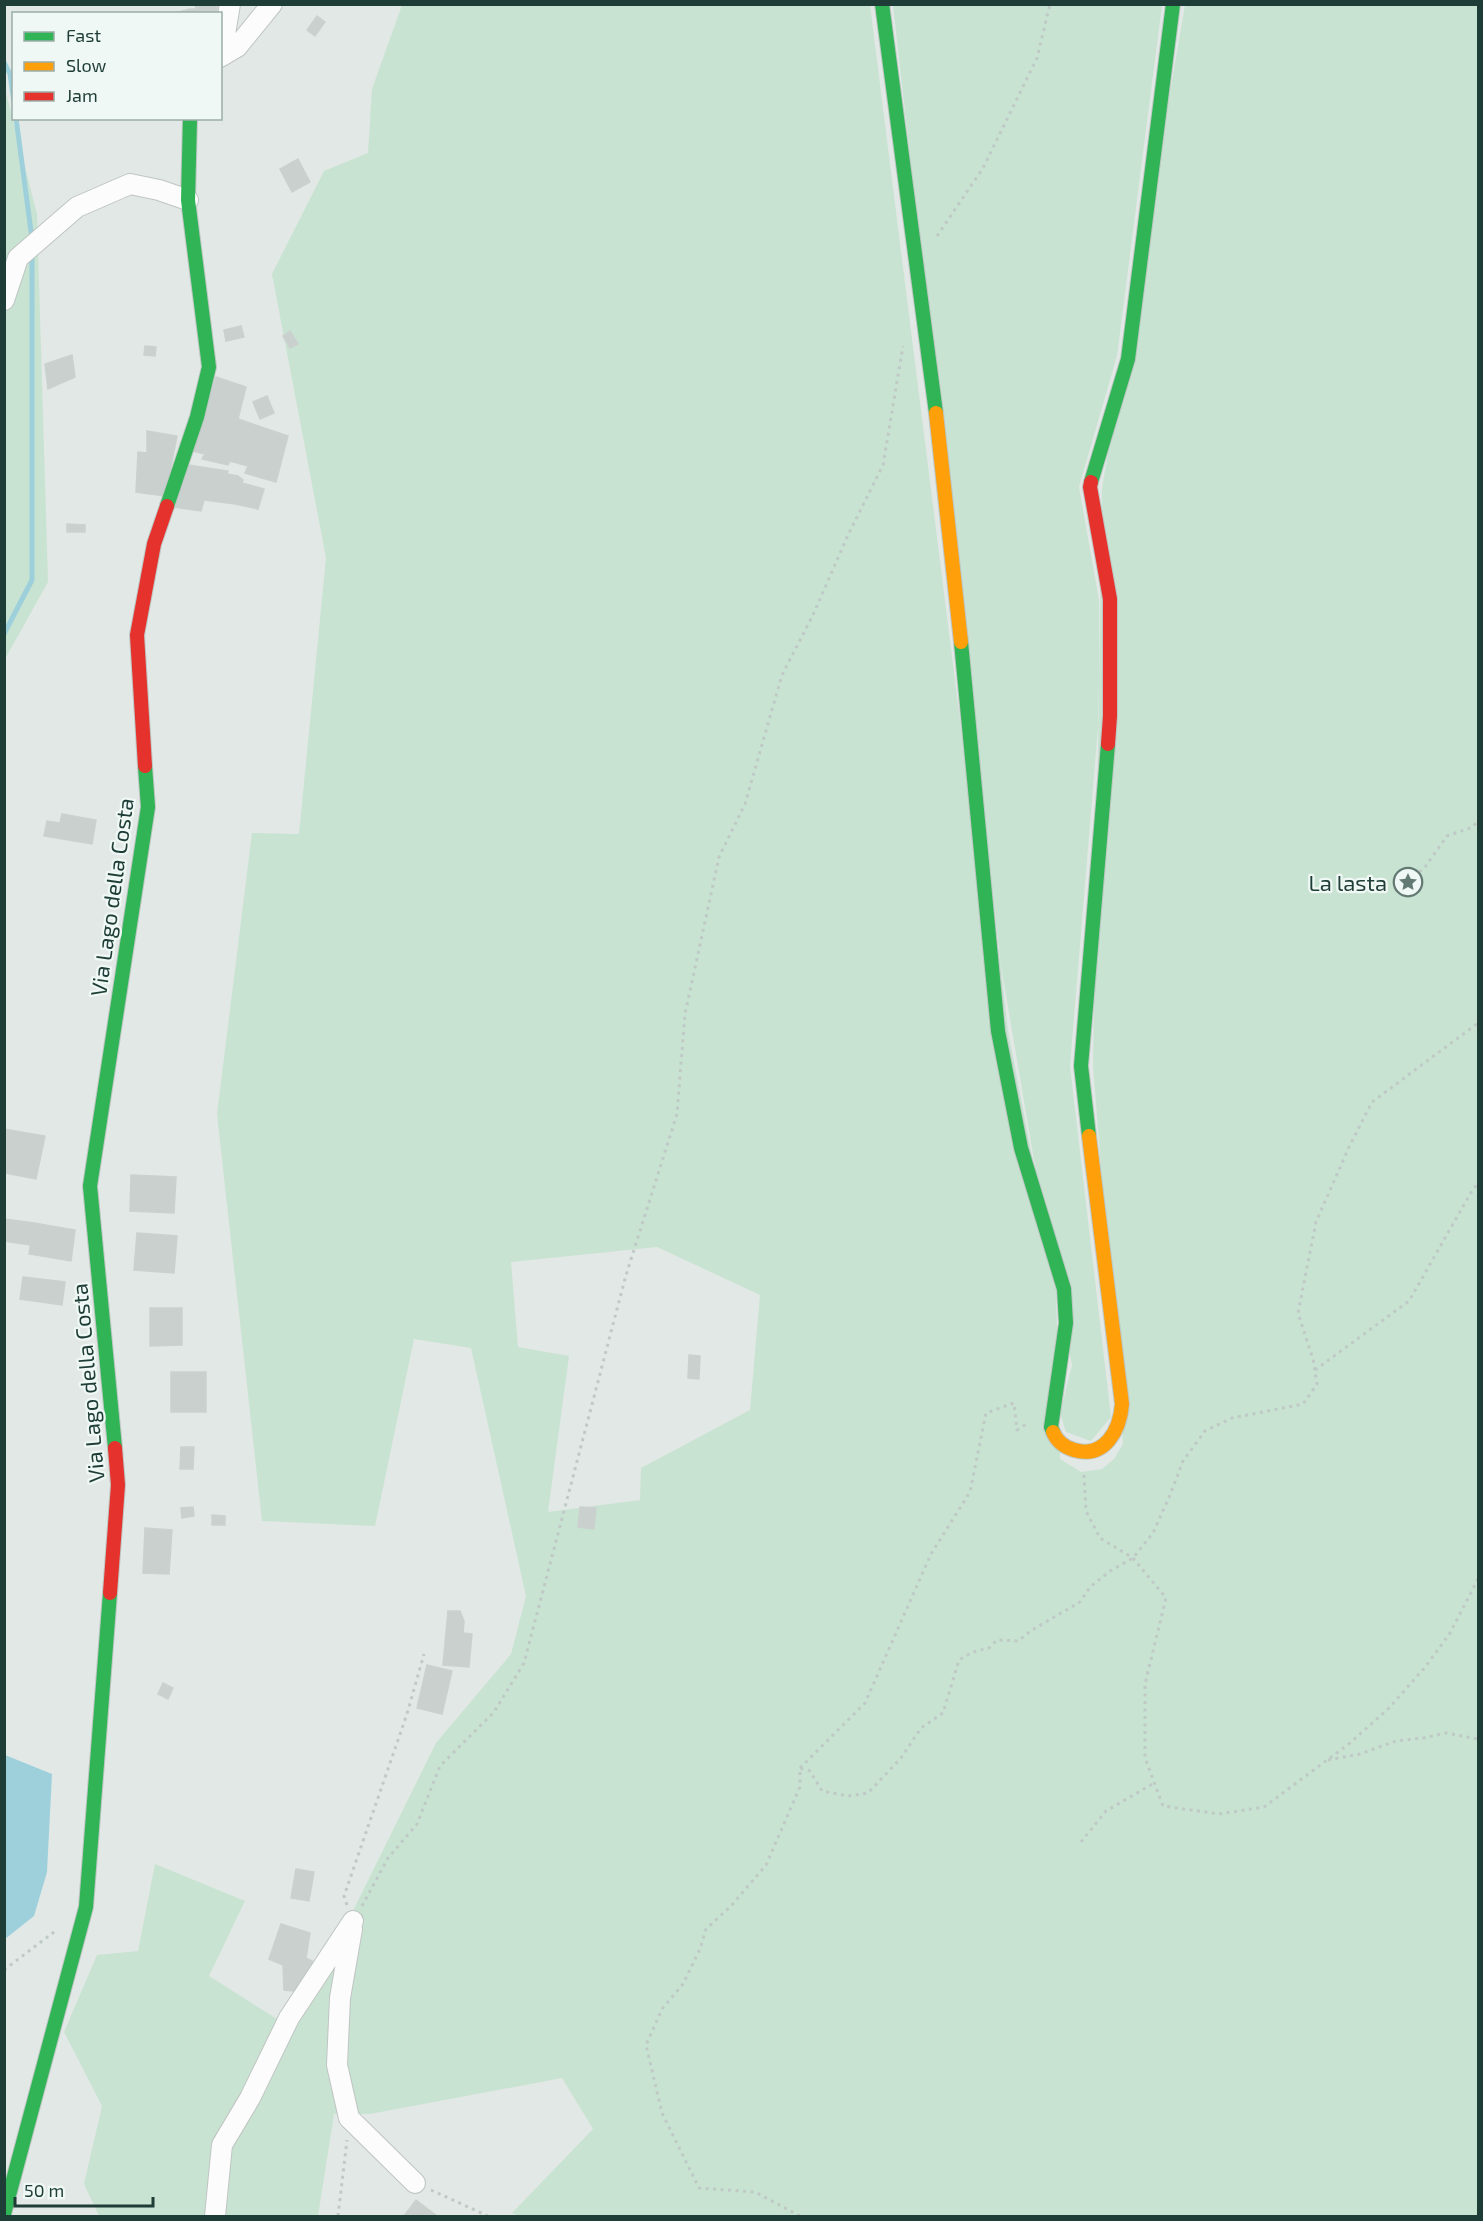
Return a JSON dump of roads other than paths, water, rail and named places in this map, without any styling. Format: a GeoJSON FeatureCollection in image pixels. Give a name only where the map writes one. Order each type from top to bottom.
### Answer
{"type":"FeatureCollection","features":[{"type":"Feature","properties":{"kind":"main road"},"geometry":{"type":"LineString","coordinates":[[882,4],[937,420],[971,735],[999,1031],[1021,1148],[1064,1289],[1066,1323],[1051,1427],[1055,1439],[1065,1448],[1083,1452],[1098,1450],[1113,1438],[1122,1420],[1082,1066],[1110,716],[1110,599],[1090,487],[1128,359],[1173,4]]}},
{"type":"Feature","properties":{"kind":"main road","name":"Via Lago della Costa"},"geometry":{"type":"LineString","coordinates":[[4,2214],[87,1907],[118,1485],[90,1186],[148,807],[137,635],[154,544],[197,417],[209,367],[188,200],[190,120]]}},
{"type":"Feature","properties":{"kind":"street"},"geometry":{"type":"LineString","coordinates":[[222,42],[230,4]]}},
{"type":"Feature","properties":{"kind":"street"},"geometry":{"type":"LineString","coordinates":[[222,56],[237,47],[272,4]]}},
{"type":"Feature","properties":{"kind":"street"},"geometry":{"type":"LineString","coordinates":[[4,300],[18,258],[77,207],[130,184],[159,189],[188,200]]}},
{"type":"Feature","properties":{"kind":"street"},"geometry":{"type":"LineString","coordinates":[[215,2217],[222,2145],[250,2098],[289,2018],[353,1921],[340,1998],[337,2065],[349,2118],[415,2183]]}},
{"type":"Feature","properties":{"kind":"water"},"geometry":{"type":"Polygon","coordinates":[[[5,1755],[52,1774],[47,1872],[34,1916],[5,1939],[5,1755]]]}},
{"type":"Feature","properties":{"kind":"waterway"},"geometry":{"type":"LineString","coordinates":[[4,62],[10,74],[12,88]]}},
{"type":"Feature","properties":{"kind":"waterway"},"geometry":{"type":"LineString","coordinates":[[16,120],[32,239]]}},
{"type":"Feature","properties":{"kind":"waterway"},"geometry":{"type":"LineString","coordinates":[[4,634],[32,580],[32,254]]}},
{"type":"Feature","properties":{"kind":"place","name":"La lasta"},"geometry":{"type":"Point","coordinates":[1408,882]}}]}
